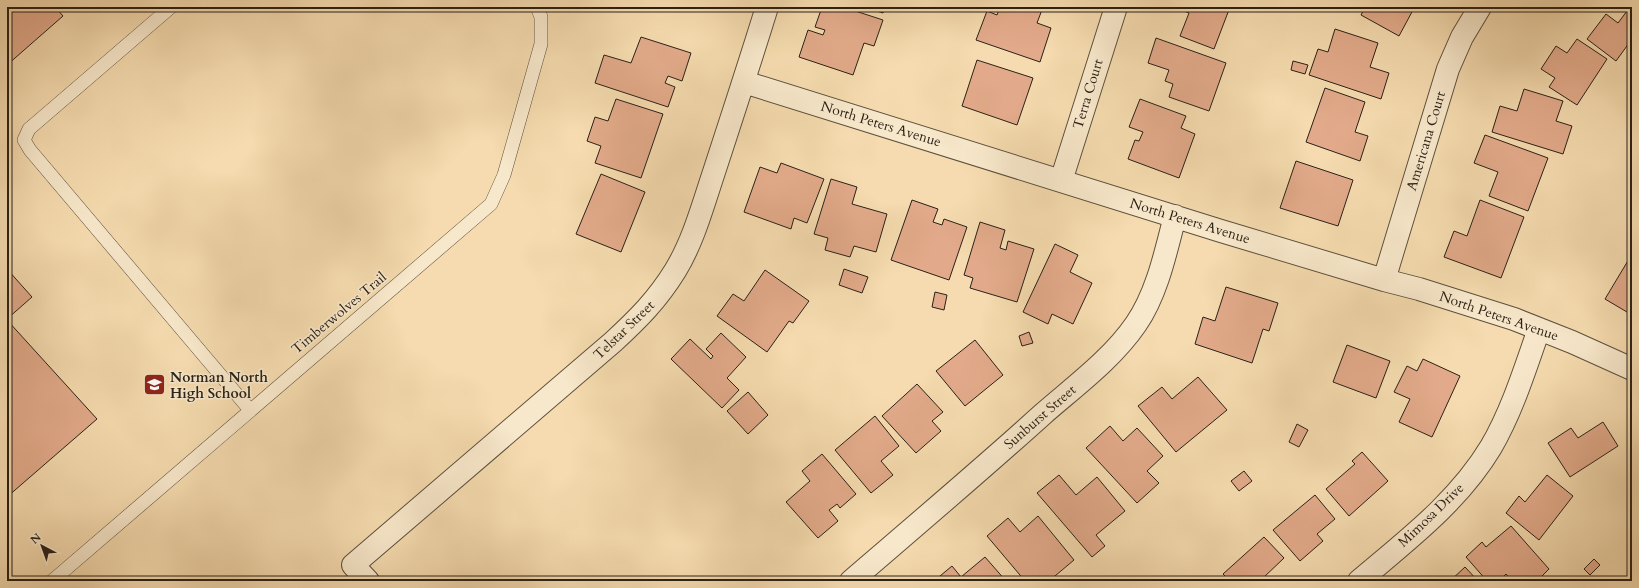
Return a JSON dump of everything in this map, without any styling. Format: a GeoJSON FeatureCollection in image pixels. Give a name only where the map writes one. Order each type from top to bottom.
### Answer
{"type":"FeatureCollection","features":[{"type":"Feature","properties":{"kind":"street","name":"Telstar Street"},"geometry":{"type":"LineString","coordinates":[[360,573],[653,304],[676,270],[695,227],[744,82],[767,7]]}},
{"type":"Feature","properties":{"kind":"street","name":"Terra Court"},"geometry":{"type":"LineString","coordinates":[[1061,181],[1116,7]]}},
{"type":"Feature","properties":{"kind":"street","name":"Americana Court"},"geometry":{"type":"LineString","coordinates":[[1384,280],[1448,69],[1462,37],[1480,7]]}},
{"type":"Feature","properties":{"kind":"street","name":"North Peters Avenue"},"geometry":{"type":"LineString","coordinates":[[744,82],[1061,181],[1514,319],[1572,342],[1632,369]]}},
{"type":"Feature","properties":{"kind":"street","name":"Sunburst Street"},"geometry":{"type":"LineString","coordinates":[[851,581],[1046,412],[1102,362],[1124,339],[1147,306],[1167,250],[1175,216]]}},
{"type":"Feature","properties":{"kind":"street","name":"Mimosa Drive"},"geometry":{"type":"LineString","coordinates":[[1359,581],[1438,512],[1456,494],[1482,460],[1491,447],[1511,407],[1539,329]]}},
{"type":"Feature","properties":{"kind":"lane"},"geometry":{"type":"LineString","coordinates":[[171,7],[29,129],[24,140],[250,410]]}},
{"type":"Feature","properties":{"kind":"lane","name":"Timberwolves Trail"},"geometry":{"type":"LineString","coordinates":[[52,581],[491,204],[508,163],[541,44],[541,17],[537,7]]}},
{"type":"Feature","properties":{"kind":"building"},"geometry":{"type":"Polygon","coordinates":[[[7,7],[55,7],[63,16],[7,65],[7,7]]]}},
{"type":"Feature","properties":{"kind":"building"},"geometry":{"type":"Polygon","coordinates":[[[822,7],[843,7],[883,20],[874,46],[864,43],[853,75],[799,57],[808,30],[823,35],[825,30],[815,27],[822,7]]]}},
{"type":"Feature","properties":{"kind":"building"},"geometry":{"type":"Polygon","coordinates":[[[864,7],[885,7],[883,13],[864,7]]]}},
{"type":"Feature","properties":{"kind":"building"},"geometry":{"type":"Polygon","coordinates":[[[1000,7],[1043,7],[1037,23],[1051,28],[1040,62],[976,40],[987,11],[997,15],[1000,7]]]}},
{"type":"Feature","properties":{"kind":"building"},"geometry":{"type":"Polygon","coordinates":[[[1174,7],[1230,7],[1214,49],[1180,36],[1189,13],[1174,7]]]}},
{"type":"Feature","properties":{"kind":"building"},"geometry":{"type":"Polygon","coordinates":[[[1365,7],[1406,7],[1413,10],[1399,36],[1361,15],[1365,7]]]}},
{"type":"Feature","properties":{"kind":"building"},"geometry":{"type":"Polygon","coordinates":[[[1630,7],[1632,7],[1632,39],[1616,61],[1587,39],[1606,14],[1618,23],[1630,7]]]}},
{"type":"Feature","properties":{"kind":"building"},"geometry":{"type":"Polygon","coordinates":[[[1335,29],[1378,43],[1370,67],[1389,73],[1381,99],[1309,75],[1318,49],[1328,52],[1335,29]]]}},
{"type":"Feature","properties":{"kind":"building"},"geometry":{"type":"Polygon","coordinates":[[[641,37],[691,53],[682,81],[668,76],[665,83],[675,87],[668,107],[595,83],[604,55],[631,63],[641,37]]]}},
{"type":"Feature","properties":{"kind":"building"},"geometry":{"type":"Polygon","coordinates":[[[1156,38],[1226,63],[1209,111],[1169,97],[1173,84],[1165,81],[1169,70],[1148,63],[1156,38]]]}},
{"type":"Feature","properties":{"kind":"building"},"geometry":{"type":"Polygon","coordinates":[[[1577,39],[1607,59],[1577,105],[1549,87],[1555,78],[1541,69],[1556,46],[1567,53],[1577,39]]]}},
{"type":"Feature","properties":{"kind":"building"},"geometry":{"type":"Polygon","coordinates":[[[977,60],[1033,78],[1017,125],[962,106],[977,60]]]}},
{"type":"Feature","properties":{"kind":"building"},"geometry":{"type":"Polygon","coordinates":[[[1293,61],[1308,65],[1305,74],[1291,70],[1293,61]]]}},
{"type":"Feature","properties":{"kind":"building"},"geometry":{"type":"Polygon","coordinates":[[[1325,88],[1365,102],[1355,132],[1368,136],[1360,161],[1306,142],[1325,88]]]}},
{"type":"Feature","properties":{"kind":"building"},"geometry":{"type":"Polygon","coordinates":[[[1524,89],[1563,101],[1556,121],[1572,126],[1563,154],[1492,132],[1500,106],[1517,111],[1524,89]]]}},
{"type":"Feature","properties":{"kind":"building"},"geometry":{"type":"Polygon","coordinates":[[[616,99],[663,114],[641,178],[595,163],[601,146],[587,141],[595,117],[608,121],[616,99]]]}},
{"type":"Feature","properties":{"kind":"building"},"geometry":{"type":"Polygon","coordinates":[[[1140,99],[1186,116],[1181,128],[1195,134],[1179,178],[1128,159],[1135,140],[1139,141],[1143,132],[1129,127],[1140,99]]]}},
{"type":"Feature","properties":{"kind":"building"},"geometry":{"type":"Polygon","coordinates":[[[1485,135],[1548,158],[1528,211],[1489,196],[1498,172],[1474,163],[1485,135]]]}},
{"type":"Feature","properties":{"kind":"building"},"geometry":{"type":"Polygon","coordinates":[[[1296,161],[1353,180],[1338,226],[1280,208],[1296,161]]]}},
{"type":"Feature","properties":{"kind":"building"},"geometry":{"type":"Polygon","coordinates":[[[781,163],[824,179],[807,223],[794,218],[791,229],[744,212],[760,167],[777,173],[781,163]]]}},
{"type":"Feature","properties":{"kind":"building"},"geometry":{"type":"Polygon","coordinates":[[[601,174],[645,192],[621,252],[576,234],[601,174]]]}},
{"type":"Feature","properties":{"kind":"building"},"geometry":{"type":"Polygon","coordinates":[[[831,179],[857,187],[852,204],[887,214],[876,252],[854,246],[850,257],[825,250],[828,238],[814,234],[831,179]]]}},
{"type":"Feature","properties":{"kind":"building"},"geometry":{"type":"Polygon","coordinates":[[[912,200],[938,209],[933,222],[942,225],[944,219],[967,227],[949,280],[891,260],[912,200]]]}},
{"type":"Feature","properties":{"kind":"building"},"geometry":{"type":"Polygon","coordinates":[[[1480,200],[1524,217],[1501,278],[1444,257],[1454,231],[1467,236],[1480,200]]]}},
{"type":"Feature","properties":{"kind":"building"},"geometry":{"type":"Polygon","coordinates":[[[980,222],[1005,230],[1000,248],[1006,250],[1008,241],[1034,249],[1017,302],[970,288],[973,278],[964,275],[980,222]]]}},
{"type":"Feature","properties":{"kind":"building"},"geometry":{"type":"Polygon","coordinates":[[[1055,244],[1078,255],[1070,272],[1092,283],[1073,324],[1052,314],[1048,324],[1023,312],[1055,244]]]}},
{"type":"Feature","properties":{"kind":"building"},"geometry":{"type":"Polygon","coordinates":[[[1632,254],[1632,315],[1605,299],[1632,254]]]}},
{"type":"Feature","properties":{"kind":"building"},"geometry":{"type":"Polygon","coordinates":[[[7,269],[32,297],[7,319],[7,269]]]}},
{"type":"Feature","properties":{"kind":"building"},"geometry":{"type":"Polygon","coordinates":[[[844,269],[868,277],[862,293],[839,285],[844,269]]]}},
{"type":"Feature","properties":{"kind":"building"},"geometry":{"type":"Polygon","coordinates":[[[765,270],[809,301],[793,323],[789,321],[767,352],[717,316],[733,294],[744,301],[765,270]]]}},
{"type":"Feature","properties":{"kind":"building"},"geometry":{"type":"Polygon","coordinates":[[[1226,287],[1278,303],[1269,331],[1263,329],[1252,363],[1195,344],[1203,317],[1215,321],[1226,287]]]}},
{"type":"Feature","properties":{"kind":"building"},"geometry":{"type":"Polygon","coordinates":[[[935,292],[947,295],[944,310],[932,307],[935,292]]]}},
{"type":"Feature","properties":{"kind":"building"},"geometry":{"type":"Polygon","coordinates":[[[7,320],[97,419],[7,497],[7,320]]]}},
{"type":"Feature","properties":{"kind":"building"},"geometry":{"type":"Polygon","coordinates":[[[1029,332],[1033,343],[1022,346],[1019,336],[1029,332]]]}},
{"type":"Feature","properties":{"kind":"building"},"geometry":{"type":"Polygon","coordinates":[[[721,333],[746,357],[727,378],[739,390],[722,408],[671,359],[690,339],[711,359],[713,356],[706,349],[721,333]]]}},
{"type":"Feature","properties":{"kind":"building"},"geometry":{"type":"Polygon","coordinates":[[[975,340],[1003,375],[965,406],[936,371],[975,340]]]}},
{"type":"Feature","properties":{"kind":"building"},"geometry":{"type":"Polygon","coordinates":[[[1347,345],[1390,361],[1376,398],[1333,382],[1347,345]]]}},
{"type":"Feature","properties":{"kind":"building"},"geometry":{"type":"Polygon","coordinates":[[[1423,359],[1460,376],[1432,437],[1399,422],[1410,399],[1394,392],[1407,366],[1417,371],[1423,359]]]}},
{"type":"Feature","properties":{"kind":"building"},"geometry":{"type":"Polygon","coordinates":[[[1198,377],[1227,410],[1176,452],[1138,406],[1162,387],[1172,399],[1198,377]]]}},
{"type":"Feature","properties":{"kind":"building"},"geometry":{"type":"Polygon","coordinates":[[[917,384],[943,412],[932,421],[941,431],[916,453],[882,416],[917,384]]]}},
{"type":"Feature","properties":{"kind":"building"},"geometry":{"type":"Polygon","coordinates":[[[748,392],[768,415],[748,434],[727,411],[748,392]]]}},
{"type":"Feature","properties":{"kind":"building"},"geometry":{"type":"Polygon","coordinates":[[[875,416],[899,446],[881,461],[893,475],[871,493],[835,450],[875,416]]]}},
{"type":"Feature","properties":{"kind":"building"},"geometry":{"type":"Polygon","coordinates":[[[1603,422],[1618,446],[1570,477],[1548,443],[1571,428],[1578,438],[1603,422]]]}},
{"type":"Feature","properties":{"kind":"building"},"geometry":{"type":"Polygon","coordinates":[[[1297,424],[1308,430],[1299,447],[1289,442],[1297,424]]]}},
{"type":"Feature","properties":{"kind":"building"},"geometry":{"type":"Polygon","coordinates":[[[1110,426],[1123,441],[1137,428],[1163,456],[1147,471],[1159,483],[1137,503],[1086,448],[1110,426]]]}},
{"type":"Feature","properties":{"kind":"building"},"geometry":{"type":"Polygon","coordinates":[[[1362,452],[1388,481],[1349,516],[1326,489],[1355,464],[1352,461],[1362,452]]]}},
{"type":"Feature","properties":{"kind":"building"},"geometry":{"type":"Polygon","coordinates":[[[822,454],[856,494],[840,508],[837,504],[829,510],[838,521],[818,538],[786,502],[810,481],[802,471],[822,454]]]}},
{"type":"Feature","properties":{"kind":"building"},"geometry":{"type":"Polygon","coordinates":[[[1244,471],[1252,481],[1239,491],[1231,481],[1244,471]]]}},
{"type":"Feature","properties":{"kind":"building"},"geometry":{"type":"Polygon","coordinates":[[[1059,475],[1076,495],[1097,477],[1125,511],[1096,535],[1105,546],[1092,557],[1037,493],[1059,475]]]}},
{"type":"Feature","properties":{"kind":"building"},"geometry":{"type":"Polygon","coordinates":[[[1547,475],[1573,496],[1539,540],[1506,513],[1519,496],[1525,502],[1547,475]]]}},
{"type":"Feature","properties":{"kind":"building"},"geometry":{"type":"Polygon","coordinates":[[[1315,495],[1335,519],[1317,534],[1323,541],[1300,561],[1273,530],[1315,495]]]}},
{"type":"Feature","properties":{"kind":"building"},"geometry":{"type":"Polygon","coordinates":[[[1038,516],[1074,560],[1049,581],[1025,581],[987,536],[1008,518],[1020,532],[1038,516]]]}},
{"type":"Feature","properties":{"kind":"building"},"geometry":{"type":"Polygon","coordinates":[[[1511,526],[1549,569],[1542,576],[1547,581],[1512,581],[1506,574],[1499,581],[1487,581],[1466,557],[1482,542],[1486,547],[1511,526]]]}},
{"type":"Feature","properties":{"kind":"building"},"geometry":{"type":"Polygon","coordinates":[[[1264,537],[1284,558],[1262,579],[1263,581],[1230,581],[1223,574],[1264,537]]]}},
{"type":"Feature","properties":{"kind":"building"},"geometry":{"type":"Polygon","coordinates":[[[985,557],[1006,581],[934,581],[952,566],[961,577],[985,557]]]}},
{"type":"Feature","properties":{"kind":"building"},"geometry":{"type":"Polygon","coordinates":[[[1594,559],[1600,565],[1590,575],[1584,569],[1594,559]]]}},
{"type":"Feature","properties":{"kind":"building"},"geometry":{"type":"Polygon","coordinates":[[[1465,567],[1478,581],[1450,581],[1465,567]]]}},
{"type":"Feature","properties":{"kind":"place","name":"Norman North High School"},"geometry":{"type":"Point","coordinates":[154,385]}}]}
